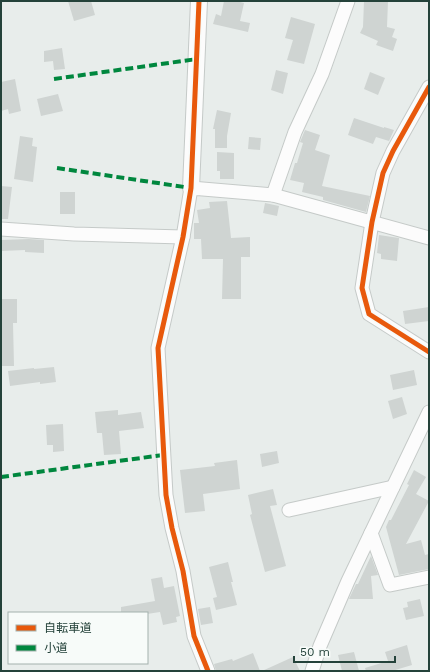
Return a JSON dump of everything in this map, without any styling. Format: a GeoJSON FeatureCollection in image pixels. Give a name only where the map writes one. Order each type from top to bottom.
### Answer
{"type":"FeatureCollection","features":[{"type":"Feature","properties":{"kind":"street"},"geometry":{"type":"LineString","coordinates":[[199,1],[191,188],[183,238],[158,348],[166,495],[172,528],[183,572],[194,636],[208,671]]}},
{"type":"Feature","properties":{"kind":"street"},"geometry":{"type":"LineString","coordinates":[[273,195],[296,132],[322,74],[348,1]]}},
{"type":"Feature","properties":{"kind":"street"},"geometry":{"type":"LineString","coordinates":[[429,87],[392,151],[383,174],[372,222],[362,288],[369,314],[429,352]]}},
{"type":"Feature","properties":{"kind":"street"},"geometry":{"type":"LineString","coordinates":[[191,188],[273,195],[429,238]]}},
{"type":"Feature","properties":{"kind":"street"},"geometry":{"type":"LineString","coordinates":[[1,229],[74,234],[183,238]]}},
{"type":"Feature","properties":{"kind":"street"},"geometry":{"type":"LineString","coordinates":[[312,671],[320,646],[344,589],[429,412]]}},
{"type":"Feature","properties":{"kind":"street"},"geometry":{"type":"LineString","coordinates":[[289,510],[393,487]]}},
{"type":"Feature","properties":{"kind":"street"},"geometry":{"type":"LineString","coordinates":[[371,533],[390,585],[429,577]]}},
{"type":"Feature","properties":{"kind":"building"},"geometry":{"type":"Polygon","coordinates":[[[68,1],[91,1],[95,15],[74,21],[68,1]]]}},
{"type":"Feature","properties":{"kind":"building"},"geometry":{"type":"Polygon","coordinates":[[[224,1],[244,3],[240,21],[250,23],[248,32],[213,24],[216,14],[221,16],[224,1]]]}},
{"type":"Feature","properties":{"kind":"building"},"geometry":{"type":"Polygon","coordinates":[[[364,1],[388,1],[387,27],[395,29],[392,37],[397,39],[393,51],[376,45],[378,41],[360,33],[363,27],[364,1]]]}},
{"type":"Feature","properties":{"kind":"building"},"geometry":{"type":"Polygon","coordinates":[[[291,17],[315,24],[304,64],[287,60],[293,40],[285,38],[291,17]]]}},
{"type":"Feature","properties":{"kind":"building"},"geometry":{"type":"Polygon","coordinates":[[[62,48],[65,69],[54,70],[53,61],[44,62],[44,51],[62,48]]]}},
{"type":"Feature","properties":{"kind":"building"},"geometry":{"type":"Polygon","coordinates":[[[276,70],[288,73],[283,94],[271,90],[276,70]]]}},
{"type":"Feature","properties":{"kind":"building"},"geometry":{"type":"Polygon","coordinates":[[[370,72],[385,78],[378,95],[364,89],[370,72]]]}},
{"type":"Feature","properties":{"kind":"building"},"geometry":{"type":"Polygon","coordinates":[[[15,79],[21,111],[9,114],[8,109],[1,111],[1,82],[15,79]]]}},
{"type":"Feature","properties":{"kind":"building"},"geometry":{"type":"Polygon","coordinates":[[[58,94],[63,111],[41,116],[37,99],[58,94]]]}},
{"type":"Feature","properties":{"kind":"building"},"geometry":{"type":"Polygon","coordinates":[[[217,110],[231,113],[227,136],[227,148],[215,148],[215,129],[213,129],[217,110]]]}},
{"type":"Feature","properties":{"kind":"building"},"geometry":{"type":"Polygon","coordinates":[[[354,118],[394,130],[389,141],[376,137],[373,144],[348,135],[354,118]]]}},
{"type":"Feature","properties":{"kind":"building"},"geometry":{"type":"Polygon","coordinates":[[[305,130],[320,135],[315,150],[330,155],[322,186],[370,196],[366,212],[323,200],[323,197],[302,192],[304,183],[290,180],[303,143],[300,142],[305,130]]]}},
{"type":"Feature","properties":{"kind":"building"},"geometry":{"type":"Polygon","coordinates":[[[20,136],[33,138],[32,146],[37,147],[33,182],[14,179],[20,136]]]}},
{"type":"Feature","properties":{"kind":"building"},"geometry":{"type":"Polygon","coordinates":[[[249,137],[261,138],[260,150],[248,149],[249,137]]]}},
{"type":"Feature","properties":{"kind":"building"},"geometry":{"type":"Polygon","coordinates":[[[217,152],[234,153],[234,179],[220,179],[220,171],[217,171],[217,152]]]}},
{"type":"Feature","properties":{"kind":"building"},"geometry":{"type":"Polygon","coordinates":[[[1,186],[12,187],[8,219],[1,219],[1,186]]]}},
{"type":"Feature","properties":{"kind":"building"},"geometry":{"type":"Polygon","coordinates":[[[60,192],[75,192],[75,214],[60,214],[60,192]]]}},
{"type":"Feature","properties":{"kind":"building"},"geometry":{"type":"Polygon","coordinates":[[[227,201],[231,238],[250,237],[250,257],[241,257],[241,299],[222,299],[223,259],[202,259],[201,239],[194,239],[194,223],[199,223],[197,210],[210,208],[209,202],[227,201]]]}},
{"type":"Feature","properties":{"kind":"building"},"geometry":{"type":"Polygon","coordinates":[[[265,203],[279,206],[277,216],[263,213],[265,203]]]}},
{"type":"Feature","properties":{"kind":"building"},"geometry":{"type":"Polygon","coordinates":[[[379,235],[399,238],[397,261],[381,259],[381,254],[377,253],[379,235]]]}},
{"type":"Feature","properties":{"kind":"building"},"geometry":{"type":"Polygon","coordinates":[[[1,240],[44,240],[44,253],[25,252],[25,250],[1,251],[1,240]]]}},
{"type":"Feature","properties":{"kind":"building"},"geometry":{"type":"Polygon","coordinates":[[[1,299],[17,299],[17,323],[13,323],[14,366],[1,366],[1,299]]]}},
{"type":"Feature","properties":{"kind":"building"},"geometry":{"type":"Polygon","coordinates":[[[429,307],[429,321],[405,324],[403,311],[429,307]]]}},
{"type":"Feature","properties":{"kind":"building"},"geometry":{"type":"Polygon","coordinates":[[[54,367],[56,382],[40,384],[40,382],[10,386],[8,371],[54,367]]]}},
{"type":"Feature","properties":{"kind":"building"},"geometry":{"type":"Polygon","coordinates":[[[414,370],[417,385],[393,390],[390,375],[414,370]]]}},
{"type":"Feature","properties":{"kind":"building"},"geometry":{"type":"Polygon","coordinates":[[[402,397],[407,414],[393,419],[388,401],[402,397]]]}},
{"type":"Feature","properties":{"kind":"building"},"geometry":{"type":"Polygon","coordinates":[[[118,410],[118,415],[141,412],[144,428],[119,431],[121,454],[104,455],[102,433],[97,433],[95,412],[118,410]]]}},
{"type":"Feature","properties":{"kind":"building"},"geometry":{"type":"Polygon","coordinates":[[[63,424],[64,451],[53,452],[53,445],[47,445],[46,425],[63,424]]]}},
{"type":"Feature","properties":{"kind":"building"},"geometry":{"type":"Polygon","coordinates":[[[277,451],[279,463],[262,467],[260,454],[277,451]]]}},
{"type":"Feature","properties":{"kind":"building"},"geometry":{"type":"Polygon","coordinates":[[[237,460],[240,489],[203,494],[205,511],[185,513],[180,470],[215,466],[214,463],[237,460]]]}},
{"type":"Feature","properties":{"kind":"building"},"geometry":{"type":"Polygon","coordinates":[[[414,470],[426,477],[416,494],[429,501],[406,544],[421,540],[425,555],[429,554],[429,569],[399,575],[386,527],[409,485],[407,484],[414,470]]]}},
{"type":"Feature","properties":{"kind":"building"},"geometry":{"type":"Polygon","coordinates":[[[273,489],[277,505],[270,506],[286,566],[265,572],[250,515],[252,514],[248,495],[273,489]]]}},
{"type":"Feature","properties":{"kind":"building"},"geometry":{"type":"Polygon","coordinates":[[[371,556],[378,575],[371,576],[373,599],[349,599],[356,584],[358,584],[371,556]]]}},
{"type":"Feature","properties":{"kind":"building"},"geometry":{"type":"Polygon","coordinates":[[[228,562],[237,605],[216,610],[213,598],[217,597],[209,567],[228,562]]]}},
{"type":"Feature","properties":{"kind":"building"},"geometry":{"type":"Polygon","coordinates":[[[162,577],[164,588],[174,586],[180,616],[176,617],[177,622],[163,625],[160,612],[148,614],[148,612],[121,612],[121,607],[155,601],[151,579],[162,577]]]}},
{"type":"Feature","properties":{"kind":"building"},"geometry":{"type":"Polygon","coordinates":[[[420,599],[424,616],[406,620],[403,608],[408,607],[407,602],[420,599]]]}},
{"type":"Feature","properties":{"kind":"building"},"geometry":{"type":"Polygon","coordinates":[[[210,607],[213,623],[201,625],[198,609],[210,607]]]}},
{"type":"Feature","properties":{"kind":"building"},"geometry":{"type":"Polygon","coordinates":[[[407,645],[412,665],[392,671],[366,671],[365,668],[388,661],[385,652],[407,645]]]}},
{"type":"Feature","properties":{"kind":"building"},"geometry":{"type":"Polygon","coordinates":[[[354,652],[359,671],[342,671],[338,655],[354,652]]]}},
{"type":"Feature","properties":{"kind":"building"},"geometry":{"type":"Polygon","coordinates":[[[253,653],[260,671],[216,671],[214,664],[232,659],[233,661],[253,653]]]}},
{"type":"Feature","properties":{"kind":"building"},"geometry":{"type":"Polygon","coordinates":[[[293,657],[300,671],[262,671],[293,657]]]}},
{"type":"Feature","properties":{"kind":"marked path"},"geometry":{"type":"LineString","coordinates":[[54,79],[197,59]]}},
{"type":"Feature","properties":{"kind":"marked path"},"geometry":{"type":"LineString","coordinates":[[57,168],[191,188]]}},
{"type":"Feature","properties":{"kind":"marked path"},"geometry":{"type":"LineString","coordinates":[[1,477],[163,455]]}},
{"type":"Feature","properties":{"kind":"cycle path"},"geometry":{"type":"LineString","coordinates":[[199,1],[191,188],[183,237],[158,348],[166,495],[172,528],[183,571],[194,636],[208,671]]}},
{"type":"Feature","properties":{"kind":"cycle path"},"geometry":{"type":"LineString","coordinates":[[429,87],[393,151],[383,173],[372,222],[362,288],[369,314],[429,352]]}}]}
